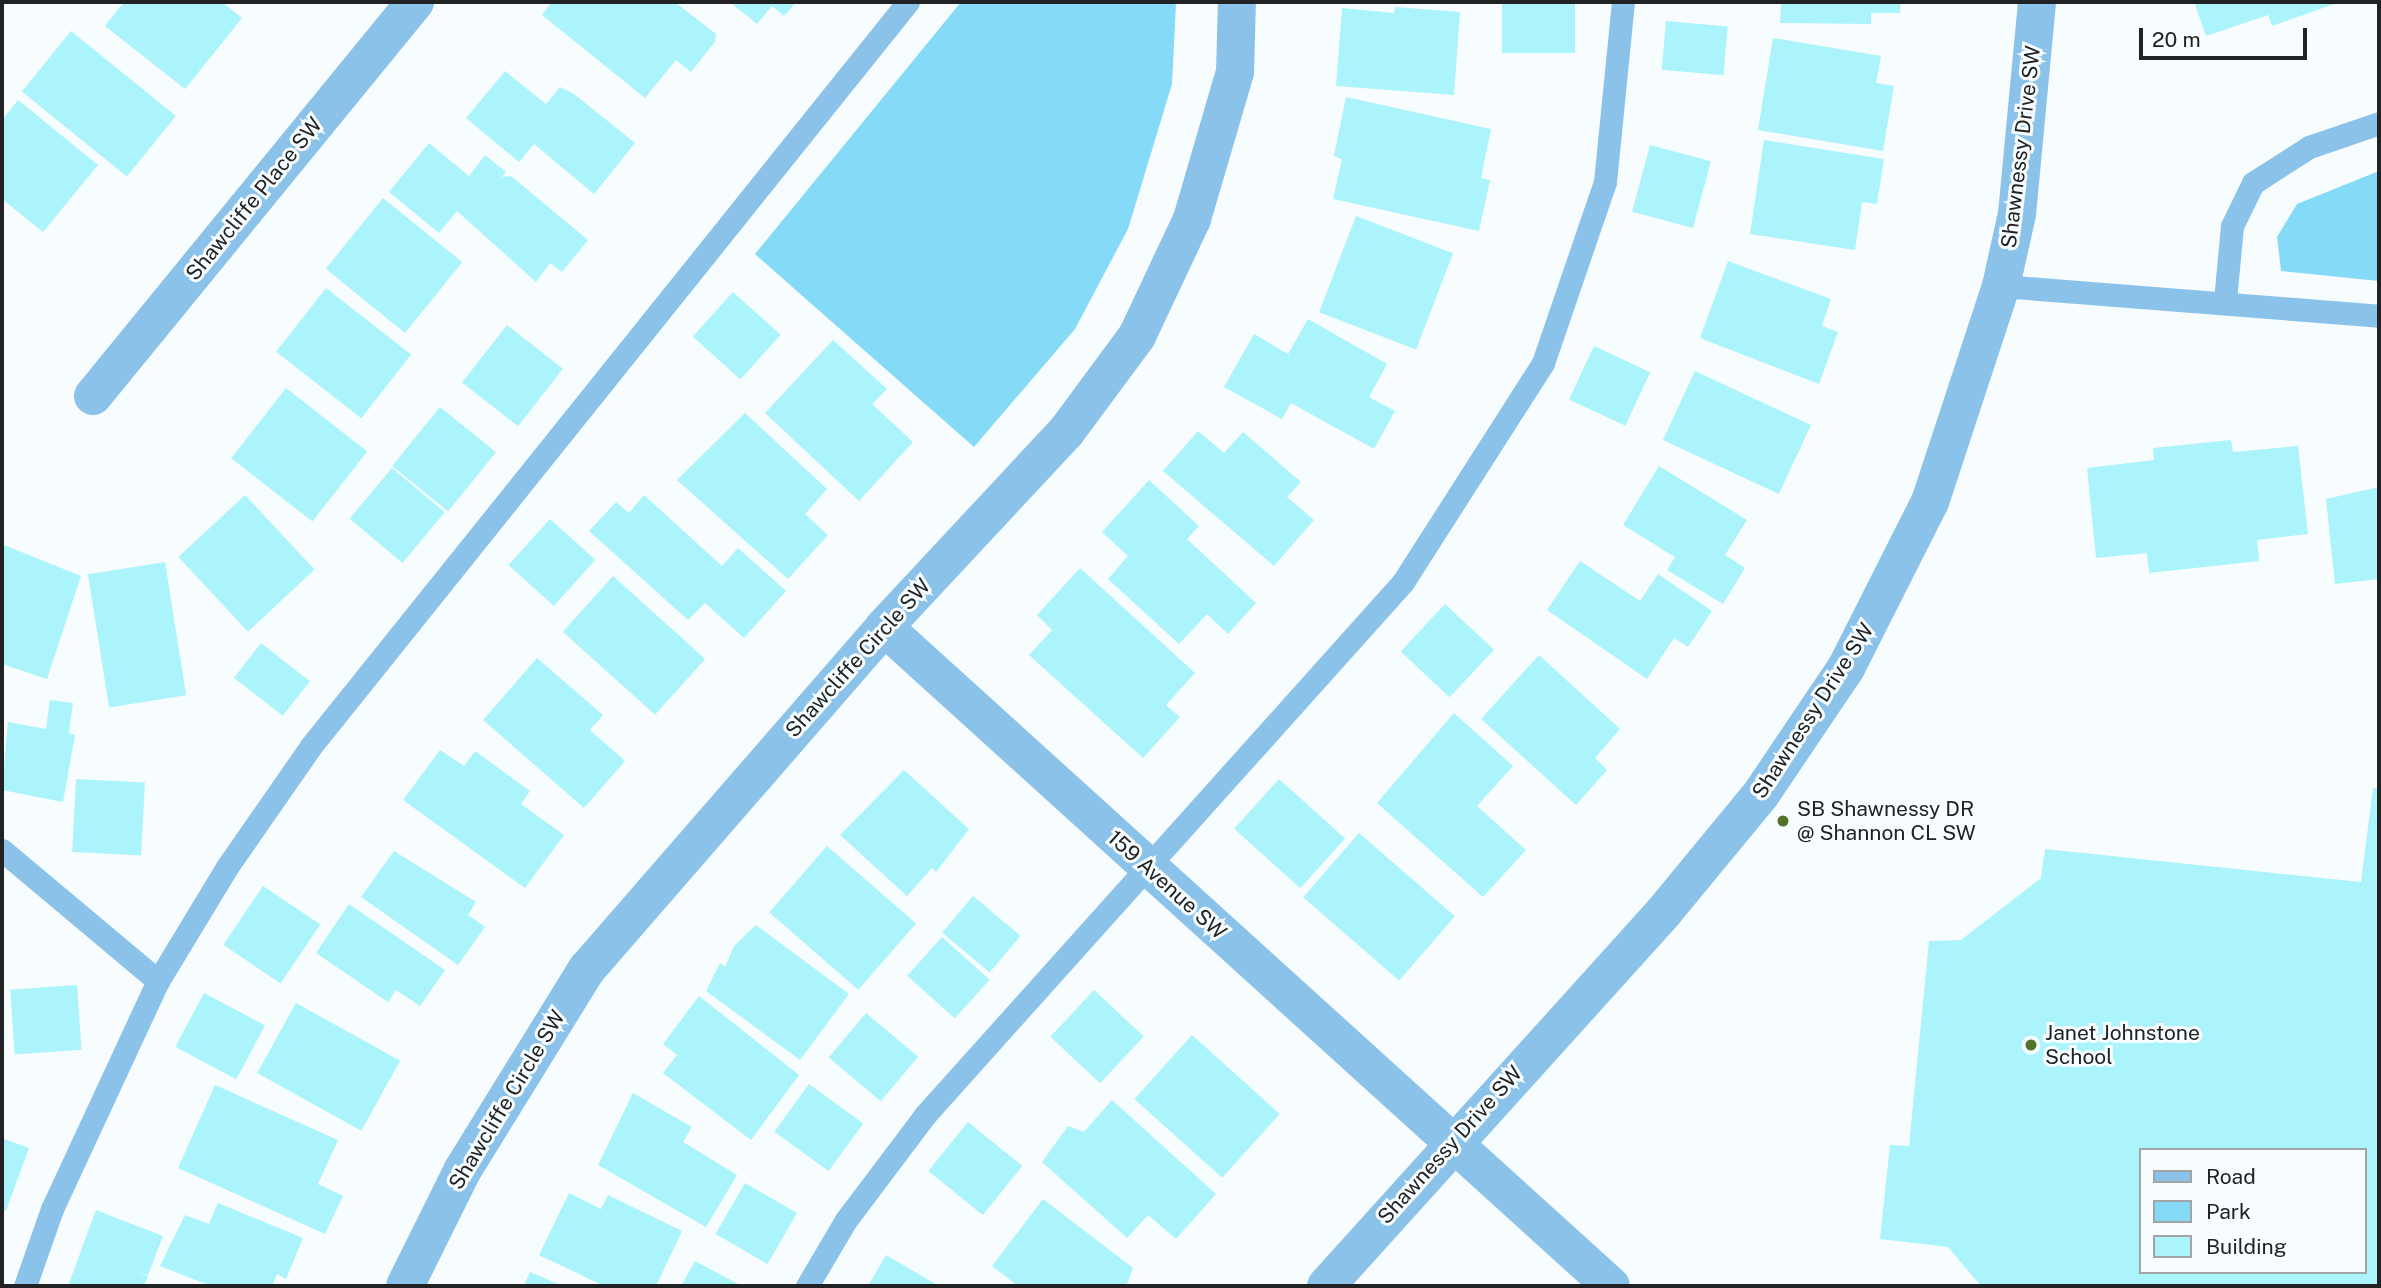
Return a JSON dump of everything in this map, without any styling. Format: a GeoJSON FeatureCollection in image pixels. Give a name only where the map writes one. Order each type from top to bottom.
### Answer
{"type":"FeatureCollection","features":[{"type":"Feature","properties":{"kind":"street","name":"Shawcliffe Place SW"},"geometry":{"type":"LineString","coordinates":[[93,396],[415,2]]}},
{"type":"Feature","properties":{"kind":"street","name":"Shawcliffe Circle SW"},"geometry":{"type":"LineString","coordinates":[[405,1286],[462,1171],[587,969],[884,627],[1066,432],[1137,336],[1192,219],[1236,72],[1237,2]]}},
{"type":"Feature","properties":{"kind":"street","name":"Shawnessy Drive SW"},"geometry":{"type":"LineString","coordinates":[[1326,1286],[1452,1140],[1672,902],[1761,794],[1846,668],[1930,502],[2001,286],[2017,214],[2037,2]]}},
{"type":"Feature","properties":{"kind":"street","name":"159 Avenue SW"},"geometry":{"type":"LineString","coordinates":[[884,627],[1611,1286]]}},
{"type":"Feature","properties":{"kind":"lane"},"geometry":{"type":"LineString","coordinates":[[25,1286],[52,1209],[158,981],[311,746],[908,2]]}},
{"type":"Feature","properties":{"kind":"lane"},"geometry":{"type":"LineString","coordinates":[[807,1286],[846,1220],[925,1115],[1403,582],[1543,363],[1605,182],[1623,2]]}},
{"type":"Feature","properties":{"kind":"lane"},"geometry":{"type":"LineString","coordinates":[[2225,300],[2232,226],[2253,183],[2309,147],[2379,122]]}},
{"type":"Feature","properties":{"kind":"lane"},"geometry":{"type":"LineString","coordinates":[[2001,286],[2225,300],[2379,316]]}},
{"type":"Feature","properties":{"kind":"lane"},"geometry":{"type":"LineString","coordinates":[[2,850],[158,981]]}},
{"type":"Feature","properties":{"kind":"green space"},"geometry":{"type":"Polygon","coordinates":[[[961,2],[1176,2],[1172,84],[1128,229],[1075,329],[974,447],[755,254],[961,2]]]}},
{"type":"Feature","properties":{"kind":"green space"},"geometry":{"type":"Polygon","coordinates":[[[2379,171],[2379,281],[2281,271],[2277,237],[2297,204],[2379,171]]]}},
{"type":"Feature","properties":{"kind":"building"},"geometry":{"type":"Polygon","coordinates":[[[124,2],[222,2],[242,18],[185,89],[105,26],[124,2]]]}},
{"type":"Feature","properties":{"kind":"building"},"geometry":{"type":"Polygon","coordinates":[[[552,2],[675,2],[716,34],[715,42],[691,72],[676,60],[645,98],[542,15],[552,2]]]}},
{"type":"Feature","properties":{"kind":"building"},"geometry":{"type":"Polygon","coordinates":[[[730,2],[796,2],[784,16],[772,6],[757,24],[730,2]]]}},
{"type":"Feature","properties":{"kind":"building"},"geometry":{"type":"Polygon","coordinates":[[[1502,2],[1575,2],[1575,53],[1502,53],[1502,2]]]}},
{"type":"Feature","properties":{"kind":"building"},"geometry":{"type":"Polygon","coordinates":[[[1781,2],[1901,2],[1900,13],[1871,13],[1871,24],[1780,23],[1781,2]]]}},
{"type":"Feature","properties":{"kind":"building"},"geometry":{"type":"Polygon","coordinates":[[[2194,2],[2340,2],[2272,26],[2268,15],[2206,36],[2194,2]]]}},
{"type":"Feature","properties":{"kind":"building"},"geometry":{"type":"Polygon","coordinates":[[[1395,7],[1460,12],[1454,95],[1336,86],[1342,8],[1394,13],[1395,7]]]}},
{"type":"Feature","properties":{"kind":"building"},"geometry":{"type":"Polygon","coordinates":[[[1666,21],[1728,26],[1723,75],[1662,70],[1666,21]]]}},
{"type":"Feature","properties":{"kind":"building"},"geometry":{"type":"Polygon","coordinates":[[[71,31],[176,116],[127,177],[22,92],[71,31]]]}},
{"type":"Feature","properties":{"kind":"building"},"geometry":{"type":"Polygon","coordinates":[[[1773,38],[1881,56],[1876,83],[1894,86],[1883,151],[1758,130],[1773,38]]]}},
{"type":"Feature","properties":{"kind":"building"},"geometry":{"type":"Polygon","coordinates":[[[505,71],[546,104],[560,87],[574,94],[635,143],[594,194],[534,144],[519,162],[466,118],[505,71]]]}},
{"type":"Feature","properties":{"kind":"building"},"geometry":{"type":"Polygon","coordinates":[[[1346,97],[1491,129],[1481,178],[1490,180],[1479,231],[1333,199],[1342,159],[1334,156],[1346,97]]]}},
{"type":"Feature","properties":{"kind":"building"},"geometry":{"type":"Polygon","coordinates":[[[18,100],[98,165],[43,232],[2,199],[2,120],[18,100]]]}},
{"type":"Feature","properties":{"kind":"building"},"geometry":{"type":"Polygon","coordinates":[[[1764,140],[1884,159],[1877,204],[1862,202],[1855,250],[1750,234],[1764,140]]]}},
{"type":"Feature","properties":{"kind":"building"},"geometry":{"type":"Polygon","coordinates":[[[429,143],[469,176],[485,155],[506,172],[502,177],[511,176],[588,240],[562,272],[550,263],[536,282],[457,211],[439,233],[389,192],[429,143]]]}},
{"type":"Feature","properties":{"kind":"building"},"geometry":{"type":"Polygon","coordinates":[[[1650,145],[1711,161],[1693,228],[1632,212],[1650,145]]]}},
{"type":"Feature","properties":{"kind":"building"},"geometry":{"type":"Polygon","coordinates":[[[383,198],[462,262],[405,333],[326,269],[383,198]]]}},
{"type":"Feature","properties":{"kind":"building"},"geometry":{"type":"Polygon","coordinates":[[[1356,216],[1453,253],[1416,349],[1319,312],[1356,216]]]}},
{"type":"Feature","properties":{"kind":"building"},"geometry":{"type":"Polygon","coordinates":[[[1728,261],[1831,299],[1822,326],[1838,332],[1819,384],[1700,338],[1728,261]]]}},
{"type":"Feature","properties":{"kind":"building"},"geometry":{"type":"Polygon","coordinates":[[[326,288],[411,354],[361,418],[276,352],[326,288]]]}},
{"type":"Feature","properties":{"kind":"building"},"geometry":{"type":"Polygon","coordinates":[[[733,292],[781,335],[740,379],[693,337],[733,292]]]}},
{"type":"Feature","properties":{"kind":"building"},"geometry":{"type":"Polygon","coordinates":[[[1308,319],[1387,364],[1369,397],[1395,411],[1374,449],[1291,403],[1282,419],[1224,387],[1254,334],[1288,354],[1308,319]]]}},
{"type":"Feature","properties":{"kind":"building"},"geometry":{"type":"Polygon","coordinates":[[[507,325],[563,369],[518,426],[462,383],[507,325]]]}},
{"type":"Feature","properties":{"kind":"building"},"geometry":{"type":"Polygon","coordinates":[[[833,340],[887,389],[872,404],[913,442],[859,501],[765,413],[833,340]]]}},
{"type":"Feature","properties":{"kind":"building"},"geometry":{"type":"Polygon","coordinates":[[[1594,346],[1650,372],[1625,426],[1569,399],[1594,346]]]}},
{"type":"Feature","properties":{"kind":"building"},"geometry":{"type":"Polygon","coordinates":[[[1695,371],[1811,425],[1779,494],[1663,440],[1695,371]]]}},
{"type":"Feature","properties":{"kind":"building"},"geometry":{"type":"Polygon","coordinates":[[[286,388],[367,451],[312,522],[231,458],[286,388]]]}},
{"type":"Feature","properties":{"kind":"building"},"geometry":{"type":"Polygon","coordinates":[[[440,407],[496,452],[448,511],[392,466],[440,407]]]}},
{"type":"Feature","properties":{"kind":"building"},"geometry":{"type":"Polygon","coordinates":[[[745,413],[827,489],[805,514],[828,535],[788,579],[677,480],[745,413]]]}},
{"type":"Feature","properties":{"kind":"building"},"geometry":{"type":"Polygon","coordinates":[[[1198,431],[1224,453],[1243,432],[1301,482],[1287,497],[1314,520],[1274,566],[1163,471],[1198,431]]]}},
{"type":"Feature","properties":{"kind":"building"},"geometry":{"type":"Polygon","coordinates":[[[2231,440],[2233,452],[2298,446],[2308,534],[2257,540],[2259,561],[2149,573],[2147,553],[2096,558],[2087,468],[2154,460],[2153,448],[2231,440]]]}},
{"type":"Feature","properties":{"kind":"building"},"geometry":{"type":"Polygon","coordinates":[[[1659,466],[1747,520],[1725,555],[1745,568],[1723,604],[1667,570],[1675,557],[1623,525],[1659,466]]]}},
{"type":"Feature","properties":{"kind":"building"},"geometry":{"type":"Polygon","coordinates":[[[392,468],[445,512],[402,563],[350,519],[392,468]]]}},
{"type":"Feature","properties":{"kind":"building"},"geometry":{"type":"Polygon","coordinates":[[[1149,480],[1199,526],[1187,539],[1256,603],[1228,634],[1207,614],[1179,644],[1108,579],[1128,556],[1102,532],[1149,480]]]}},
{"type":"Feature","properties":{"kind":"building"},"geometry":{"type":"Polygon","coordinates":[[[2379,487],[2379,579],[2335,584],[2326,499],[2379,487]]]}},
{"type":"Feature","properties":{"kind":"building"},"geometry":{"type":"Polygon","coordinates":[[[245,495],[315,570],[248,632],[178,557],[245,495]]]}},
{"type":"Feature","properties":{"kind":"building"},"geometry":{"type":"Polygon","coordinates":[[[644,495],[722,566],[738,548],[786,591],[744,638],[705,603],[688,620],[589,531],[616,502],[629,513],[644,495]]]}},
{"type":"Feature","properties":{"kind":"building"},"geometry":{"type":"Polygon","coordinates":[[[550,519],[595,560],[554,606],[509,565],[550,519]]]}},
{"type":"Feature","properties":{"kind":"building"},"geometry":{"type":"Polygon","coordinates":[[[4,545],[81,576],[47,679],[2,664],[4,545]]]}},
{"type":"Feature","properties":{"kind":"building"},"geometry":{"type":"Polygon","coordinates":[[[1580,561],[1640,601],[1658,574],[1712,611],[1688,647],[1674,638],[1647,679],[1547,610],[1580,561]]]}},
{"type":"Feature","properties":{"kind":"building"},"geometry":{"type":"Polygon","coordinates":[[[165,562],[186,695],[109,708],[88,574],[165,562]]]}},
{"type":"Feature","properties":{"kind":"building"},"geometry":{"type":"Polygon","coordinates":[[[1080,568],[1195,673],[1166,705],[1180,717],[1143,758],[1029,655],[1052,630],[1037,615],[1080,568]]]}},
{"type":"Feature","properties":{"kind":"building"},"geometry":{"type":"Polygon","coordinates":[[[613,576],[705,659],[655,715],[563,632],[613,576]]]}},
{"type":"Feature","properties":{"kind":"building"},"geometry":{"type":"Polygon","coordinates":[[[1445,604],[1494,650],[1450,697],[1401,652],[1445,604]]]}},
{"type":"Feature","properties":{"kind":"building"},"geometry":{"type":"Polygon","coordinates":[[[261,643],[310,681],[283,716],[234,678],[261,643]]]}},
{"type":"Feature","properties":{"kind":"building"},"geometry":{"type":"Polygon","coordinates":[[[1539,655],[1620,729],[1595,758],[1607,770],[1576,805],[1481,719],[1539,655]]]}},
{"type":"Feature","properties":{"kind":"building"},"geometry":{"type":"Polygon","coordinates":[[[537,658],[603,715],[590,730],[625,761],[584,808],[483,720],[537,658]]]}},
{"type":"Feature","properties":{"kind":"building"},"geometry":{"type":"Polygon","coordinates":[[[50,700],[73,703],[69,733],[75,735],[63,802],[2,790],[8,722],[46,729],[50,700]]]}},
{"type":"Feature","properties":{"kind":"building"},"geometry":{"type":"Polygon","coordinates":[[[1454,713],[1513,766],[1477,806],[1526,850],[1483,897],[1377,803],[1454,713]]]}},
{"type":"Feature","properties":{"kind":"building"},"geometry":{"type":"Polygon","coordinates":[[[440,750],[464,766],[475,751],[530,791],[521,804],[564,835],[525,888],[403,800],[440,750]]]}},
{"type":"Feature","properties":{"kind":"building"},"geometry":{"type":"Polygon","coordinates":[[[904,770],[969,829],[936,872],[932,868],[907,896],[840,835],[904,770]]]}},
{"type":"Feature","properties":{"kind":"building"},"geometry":{"type":"Polygon","coordinates":[[[76,779],[145,783],[141,856],[72,852],[76,779]]]}},
{"type":"Feature","properties":{"kind":"building"},"geometry":{"type":"Polygon","coordinates":[[[1279,779],[1345,839],[1300,888],[1234,829],[1279,779]]]}},
{"type":"Feature","properties":{"kind":"building"},"geometry":{"type":"Polygon","coordinates":[[[2373,788],[2379,789],[2379,1286],[1981,1286],[1948,1247],[1880,1239],[1890,1145],[1909,1146],[1929,941],[1961,940],[2041,878],[2045,849],[2361,882],[2373,788]]]}},
{"type":"Feature","properties":{"kind":"building"},"geometry":{"type":"Polygon","coordinates":[[[1359,833],[1455,916],[1399,980],[1303,897],[1359,833]]]}},
{"type":"Feature","properties":{"kind":"building"},"geometry":{"type":"Polygon","coordinates":[[[827,846],[916,923],[858,990],[769,912],[827,846]]]}},
{"type":"Feature","properties":{"kind":"building"},"geometry":{"type":"Polygon","coordinates":[[[394,851],[476,902],[468,915],[485,927],[458,965],[361,897],[394,851]]]}},
{"type":"Feature","properties":{"kind":"building"},"geometry":{"type":"Polygon","coordinates":[[[263,886],[320,925],[281,983],[223,945],[263,886]]]}},
{"type":"Feature","properties":{"kind":"building"},"geometry":{"type":"Polygon","coordinates":[[[973,896],[1020,936],[990,973],[942,933],[973,896]]]}},
{"type":"Feature","properties":{"kind":"building"},"geometry":{"type":"Polygon","coordinates":[[[349,904],[445,970],[420,1006],[396,990],[388,1002],[316,953],[349,904]]]}},
{"type":"Feature","properties":{"kind":"building"},"geometry":{"type":"Polygon","coordinates":[[[756,925],[849,994],[800,1060],[706,991],[720,963],[725,967],[734,946],[756,925]]]}},
{"type":"Feature","properties":{"kind":"building"},"geometry":{"type":"Polygon","coordinates":[[[942,937],[990,980],[955,1018],[907,976],[942,937]]]}},
{"type":"Feature","properties":{"kind":"building"},"geometry":{"type":"Polygon","coordinates":[[[77,985],[82,1050],[15,1055],[10,990],[77,985]]]}},
{"type":"Feature","properties":{"kind":"building"},"geometry":{"type":"Polygon","coordinates":[[[1094,990],[1144,1036],[1100,1083],[1050,1037],[1094,990]]]}},
{"type":"Feature","properties":{"kind":"building"},"geometry":{"type":"Polygon","coordinates":[[[204,993],[265,1025],[236,1079],[175,1047],[204,993]]]}},
{"type":"Feature","properties":{"kind":"building"},"geometry":{"type":"Polygon","coordinates":[[[699,996],[799,1075],[751,1140],[663,1073],[677,1055],[663,1044],[699,996]]]}},
{"type":"Feature","properties":{"kind":"building"},"geometry":{"type":"Polygon","coordinates":[[[296,1003],[400,1061],[361,1131],[257,1073],[296,1003]]]}},
{"type":"Feature","properties":{"kind":"building"},"geometry":{"type":"Polygon","coordinates":[[[866,1013],[918,1057],[881,1101],[829,1057],[866,1013]]]}},
{"type":"Feature","properties":{"kind":"building"},"geometry":{"type":"Polygon","coordinates":[[[1192,1035],[1280,1114],[1222,1178],[1134,1099],[1192,1035]]]}},
{"type":"Feature","properties":{"kind":"building"},"geometry":{"type":"Polygon","coordinates":[[[809,1084],[863,1123],[829,1171],[774,1132],[809,1084]]]}},
{"type":"Feature","properties":{"kind":"building"},"geometry":{"type":"Polygon","coordinates":[[[215,1085],[338,1140],[318,1184],[343,1196],[325,1234],[178,1168],[215,1085]]]}},
{"type":"Feature","properties":{"kind":"building"},"geometry":{"type":"Polygon","coordinates":[[[633,1093],[692,1127],[683,1142],[737,1175],[706,1227],[598,1165],[633,1093]]]}},
{"type":"Feature","properties":{"kind":"building"},"geometry":{"type":"Polygon","coordinates":[[[1112,1100],[1216,1194],[1176,1239],[1148,1215],[1127,1238],[1042,1162],[1068,1126],[1084,1132],[1112,1100]]]}},
{"type":"Feature","properties":{"kind":"building"},"geometry":{"type":"Polygon","coordinates":[[[968,1122],[1022,1166],[983,1215],[928,1171],[968,1122]]]}},
{"type":"Feature","properties":{"kind":"building"},"geometry":{"type":"Polygon","coordinates":[[[2,1138],[29,1148],[6,1211],[2,1209],[2,1138]]]}},
{"type":"Feature","properties":{"kind":"building"},"geometry":{"type":"Polygon","coordinates":[[[745,1183],[797,1213],[767,1264],[716,1234],[745,1183]]]}},
{"type":"Feature","properties":{"kind":"building"},"geometry":{"type":"Polygon","coordinates":[[[569,1193],[601,1209],[608,1195],[682,1231],[656,1286],[604,1286],[539,1255],[569,1193]]]}},
{"type":"Feature","properties":{"kind":"building"},"geometry":{"type":"Polygon","coordinates":[[[1043,1199],[1133,1268],[1126,1286],[1018,1286],[992,1266],[1043,1199]]]}},
{"type":"Feature","properties":{"kind":"building"},"geometry":{"type":"Polygon","coordinates":[[[218,1203],[303,1238],[286,1279],[277,1274],[272,1286],[211,1286],[160,1266],[185,1215],[209,1224],[218,1203]]]}},
{"type":"Feature","properties":{"kind":"building"},"geometry":{"type":"Polygon","coordinates":[[[96,1210],[163,1236],[148,1275],[137,1272],[148,1276],[144,1286],[68,1286],[96,1210]]]}},
{"type":"Feature","properties":{"kind":"building"},"geometry":{"type":"Polygon","coordinates":[[[886,1255],[939,1286],[868,1286],[886,1255]]]}},
{"type":"Feature","properties":{"kind":"building"},"geometry":{"type":"Polygon","coordinates":[[[695,1261],[742,1286],[681,1286],[695,1261]]]}},
{"type":"Feature","properties":{"kind":"building"},"geometry":{"type":"Polygon","coordinates":[[[530,1272],[563,1286],[524,1286],[530,1272]]]}},
{"type":"Feature","properties":{"kind":"place","name":"SB Shawnessy DR @ Shannon CL SW"},"geometry":{"type":"Point","coordinates":[1783,821]}},
{"type":"Feature","properties":{"kind":"place","name":"Janet Johnstone School"},"geometry":{"type":"Point","coordinates":[2031,1045]}}]}
